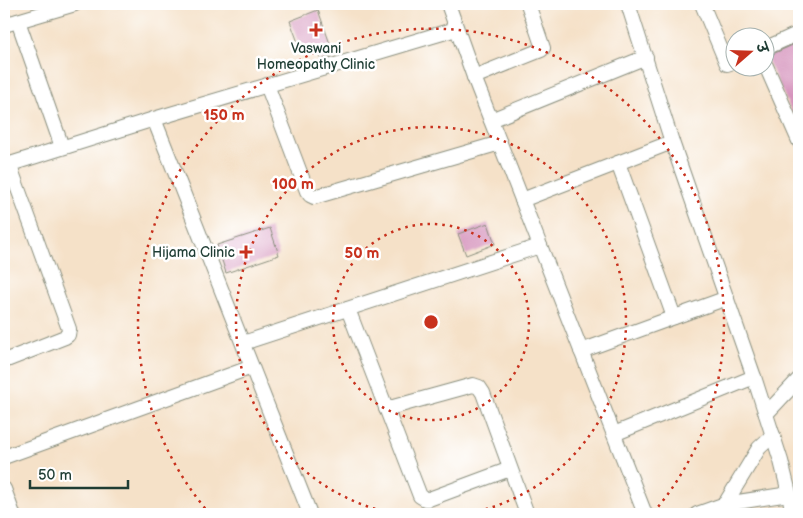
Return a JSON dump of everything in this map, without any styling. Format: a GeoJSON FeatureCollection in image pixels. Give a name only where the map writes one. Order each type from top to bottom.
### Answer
{"type":"FeatureCollection","features":[{"type":"Feature","properties":{"kind":"street"},"geometry":{"type":"LineString","coordinates":[[4,25],[75,4]]}},
{"type":"Feature","properties":{"kind":"street"},"geometry":{"type":"LineString","coordinates":[[448,4],[474,76],[645,514]]}},
{"type":"Feature","properties":{"kind":"street"},"geometry":{"type":"LineString","coordinates":[[474,76],[543,48],[528,4]]}},
{"type":"Feature","properties":{"kind":"street"},"geometry":{"type":"LineString","coordinates":[[628,4],[672,142],[754,377],[794,510]]}},
{"type":"Feature","properties":{"kind":"street"},"geometry":{"type":"LineString","coordinates":[[702,4],[726,62]]}},
{"type":"Feature","properties":{"kind":"street"},"geometry":{"type":"LineString","coordinates":[[18,21],[62,147]]}},
{"type":"Feature","properties":{"kind":"street"},"geometry":{"type":"LineString","coordinates":[[4,361],[65,337],[68,334],[6,165],[456,29]]}},
{"type":"Feature","properties":{"kind":"street"},"geometry":{"type":"LineString","coordinates":[[776,43],[799,33]]}},
{"type":"Feature","properties":{"kind":"street"},"geometry":{"type":"LineString","coordinates":[[491,120],[646,57]]}},
{"type":"Feature","properties":{"kind":"street"},"geometry":{"type":"LineString","coordinates":[[771,78],[799,141]]}},
{"type":"Feature","properties":{"kind":"street"},"geometry":{"type":"LineString","coordinates":[[268,85],[306,191],[314,197],[500,143]]}},
{"type":"Feature","properties":{"kind":"street"},"geometry":{"type":"LineString","coordinates":[[154,119],[310,514]]}},
{"type":"Feature","properties":{"kind":"street"},"geometry":{"type":"LineString","coordinates":[[522,200],[672,142]]}},
{"type":"Feature","properties":{"kind":"street"},"geometry":{"type":"LineString","coordinates":[[618,163],[674,317]]}},
{"type":"Feature","properties":{"kind":"street"},"geometry":{"type":"LineString","coordinates":[[243,343],[540,246]]}},
{"type":"Feature","properties":{"kind":"street"},"geometry":{"type":"LineString","coordinates":[[581,351],[727,298]]}},
{"type":"Feature","properties":{"kind":"street"},"geometry":{"type":"LineString","coordinates":[[348,309],[420,496],[430,499],[510,469]]}},
{"type":"Feature","properties":{"kind":"street"},"geometry":{"type":"LineString","coordinates":[[4,457],[252,366]]}},
{"type":"Feature","properties":{"kind":"street"},"geometry":{"type":"LineString","coordinates":[[614,434],[754,377]]}},
{"type":"Feature","properties":{"kind":"street"},"geometry":{"type":"LineString","coordinates":[[766,414],[799,379]]}},
{"type":"Feature","properties":{"kind":"street"},"geometry":{"type":"LineString","coordinates":[[386,409],[473,385],[479,387],[483,393],[527,514]]}},
{"type":"Feature","properties":{"kind":"street"},"geometry":{"type":"LineString","coordinates":[[725,504],[759,448],[772,435]]}},
{"type":"Feature","properties":{"kind":"street"},"geometry":{"type":"LineString","coordinates":[[4,489],[13,514]]}},
{"type":"Feature","properties":{"kind":"street"},"geometry":{"type":"LineString","coordinates":[[697,514],[725,504],[789,494]]}},
{"type":"Feature","properties":{"kind":"building"},"geometry":{"type":"Polygon","coordinates":[[[318,10],[334,55],[321,60],[317,48],[302,53],[290,21],[318,10]]]}},
{"type":"Feature","properties":{"kind":"building"},"geometry":{"type":"Polygon","coordinates":[[[797,43],[799,49],[799,128],[776,78],[776,52],[797,43]]]}},
{"type":"Feature","properties":{"kind":"building"},"geometry":{"type":"Polygon","coordinates":[[[488,223],[495,244],[466,255],[458,234],[488,223]]]}},
{"type":"Feature","properties":{"kind":"building"},"geometry":{"type":"Polygon","coordinates":[[[270,228],[279,255],[226,273],[217,245],[270,228]]]}},
{"type":"Feature","properties":{"kind":"place","name":"Vaswani Homeopathy Clinic"},"geometry":{"type":"Point","coordinates":[316,30]}},
{"type":"Feature","properties":{"kind":"place","name":"Hijama Clinic"},"geometry":{"type":"Point","coordinates":[246,252]}}]}
